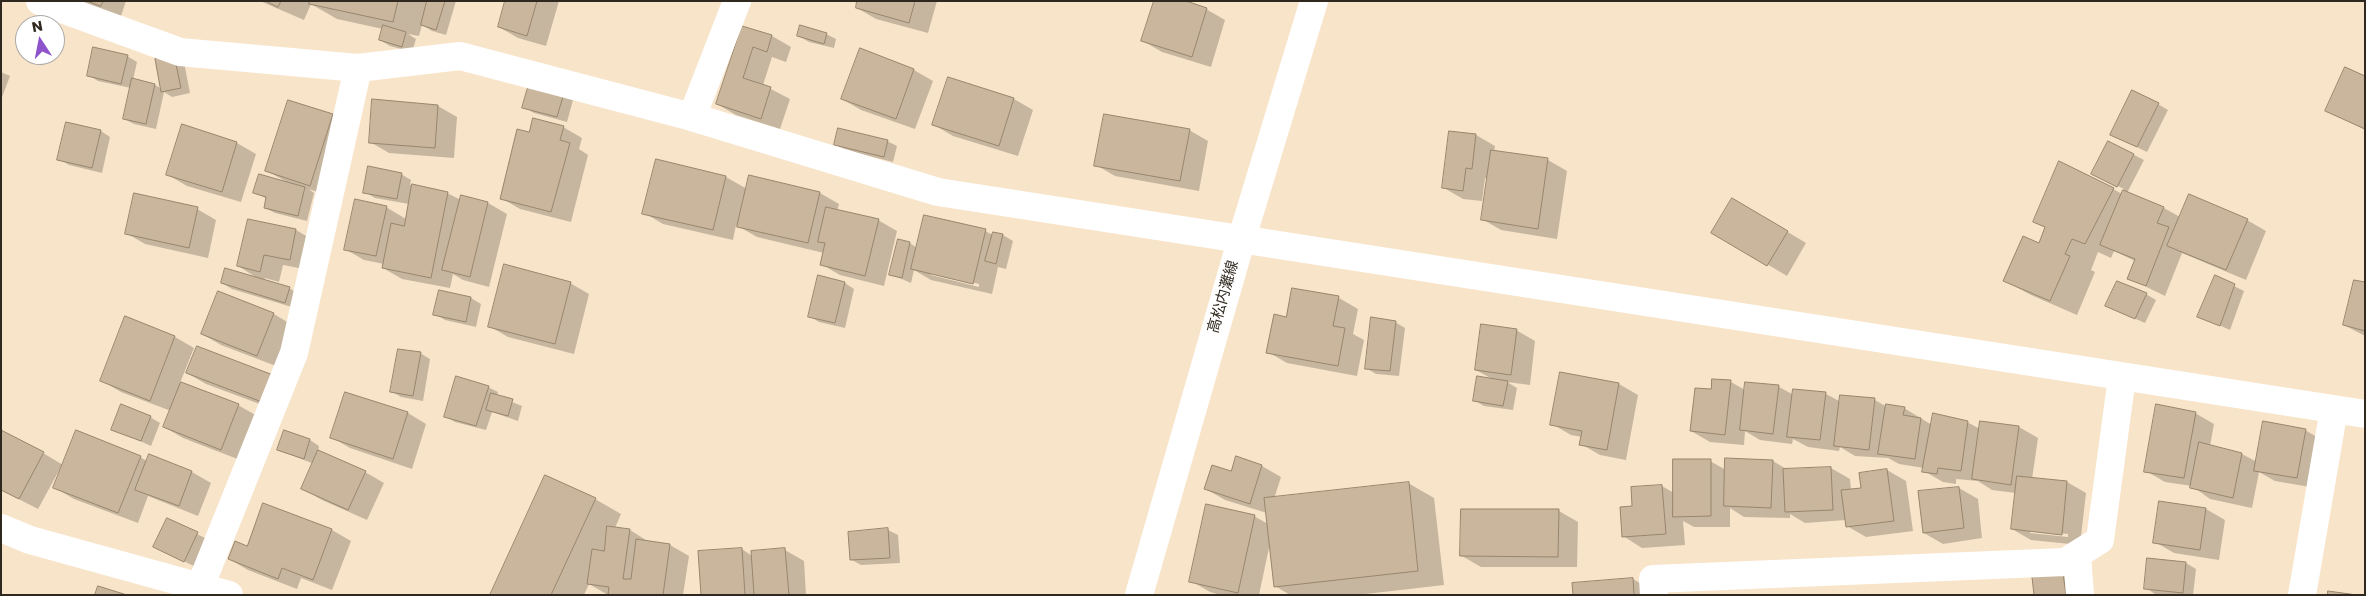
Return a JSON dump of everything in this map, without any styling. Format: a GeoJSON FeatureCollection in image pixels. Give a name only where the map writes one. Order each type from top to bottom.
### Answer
{"type":"FeatureCollection","features":[{"type":"Feature","properties":{"kind":"street"},"geometry":{"type":"LineString","coordinates":[[40,1],[180,52],[358,68],[460,56],[692,118],[938,192],[1241,241],[2365,414]]}},
{"type":"Feature","properties":{"kind":"street"},"geometry":{"type":"LineString","coordinates":[[692,118],[737,1]]}},
{"type":"Feature","properties":{"kind":"street","name":"高松内灘線"},"geometry":{"type":"LineString","coordinates":[[1139,595],[1241,241],[1314,1]]}},
{"type":"Feature","properties":{"kind":"street"},"geometry":{"type":"LineString","coordinates":[[200,587],[294,353],[358,68]]}},
{"type":"Feature","properties":{"kind":"street"},"geometry":{"type":"LineString","coordinates":[[1654,595],[1653,579],[2065,562],[2100,540],[2122,377]]}},
{"type":"Feature","properties":{"kind":"street"},"geometry":{"type":"LineString","coordinates":[[2302,595],[2334,409]]}},
{"type":"Feature","properties":{"kind":"street"},"geometry":{"type":"LineString","coordinates":[[1,528],[30,540],[229,595]]}},
{"type":"Feature","properties":{"kind":"street"},"geometry":{"type":"LineString","coordinates":[[2077,555],[2080,595]]}},
{"type":"Feature","properties":{"kind":"building"},"geometry":{"type":"Polygon","coordinates":[[[87,1],[103,1],[101,6],[87,1]]]}},
{"type":"Feature","properties":{"kind":"building"},"geometry":{"type":"Polygon","coordinates":[[[266,1],[281,1],[278,7],[266,1]]]}},
{"type":"Feature","properties":{"kind":"building"},"geometry":{"type":"Polygon","coordinates":[[[310,1],[398,1],[393,22],[309,4],[310,1]]]}},
{"type":"Feature","properties":{"kind":"building"},"geometry":{"type":"Polygon","coordinates":[[[427,1],[445,1],[436,30],[421,25],[427,1]]]}},
{"type":"Feature","properties":{"kind":"building"},"geometry":{"type":"Polygon","coordinates":[[[505,1],[537,1],[527,36],[498,27],[505,1]]]}},
{"type":"Feature","properties":{"kind":"building"},"geometry":{"type":"Polygon","coordinates":[[[857,1],[915,1],[909,23],[856,8],[857,1]]]}},
{"type":"Feature","properties":{"kind":"building"},"geometry":{"type":"Polygon","coordinates":[[[1154,1],[1186,1],[1207,8],[1192,57],[1141,41],[1154,1]]]}},
{"type":"Feature","properties":{"kind":"building"},"geometry":{"type":"Polygon","coordinates":[[[383,25],[406,32],[402,47],[379,40],[383,25]]]}},
{"type":"Feature","properties":{"kind":"building"},"geometry":{"type":"Polygon","coordinates":[[[800,25],[827,33],[824,44],[797,36],[800,25]]]}},
{"type":"Feature","properties":{"kind":"building"},"geometry":{"type":"Polygon","coordinates":[[[742,26],[772,35],[767,52],[753,47],[743,78],[771,87],[761,119],[716,104],[742,26]]]}},
{"type":"Feature","properties":{"kind":"building"},"geometry":{"type":"Polygon","coordinates":[[[93,47],[128,55],[121,84],[87,76],[93,47]]]}},
{"type":"Feature","properties":{"kind":"building"},"geometry":{"type":"Polygon","coordinates":[[[860,48],[914,69],[896,119],[841,99],[860,48]]]}},
{"type":"Feature","properties":{"kind":"building"},"geometry":{"type":"Polygon","coordinates":[[[174,55],[181,88],[161,92],[155,59],[174,55]]]}},
{"type":"Feature","properties":{"kind":"building"},"geometry":{"type":"Polygon","coordinates":[[[2345,67],[2365,76],[2365,129],[2325,111],[2345,67]]]}},
{"type":"Feature","properties":{"kind":"building"},"geometry":{"type":"Polygon","coordinates":[[[948,77],[1014,98],[999,146],[932,125],[948,77]]]}},
{"type":"Feature","properties":{"kind":"building"},"geometry":{"type":"Polygon","coordinates":[[[132,78],[155,84],[146,124],[123,119],[132,78]]]}},
{"type":"Feature","properties":{"kind":"building"},"geometry":{"type":"Polygon","coordinates":[[[529,84],[564,93],[557,117],[522,108],[529,84]]]}},
{"type":"Feature","properties":{"kind":"building"},"geometry":{"type":"Polygon","coordinates":[[[2132,90],[2159,103],[2137,147],[2110,135],[2132,90]]]}},
{"type":"Feature","properties":{"kind":"building"},"geometry":{"type":"Polygon","coordinates":[[[372,99],[438,105],[435,148],[369,143],[372,99]]]}},
{"type":"Feature","properties":{"kind":"building"},"geometry":{"type":"Polygon","coordinates":[[[288,100],[333,114],[310,186],[265,171],[288,100]]]}},
{"type":"Feature","properties":{"kind":"building"},"geometry":{"type":"Polygon","coordinates":[[[1104,114],[1190,129],[1180,181],[1094,166],[1104,114]]]}},
{"type":"Feature","properties":{"kind":"building"},"geometry":{"type":"Polygon","coordinates":[[[533,118],[564,126],[560,140],[570,143],[551,212],[500,199],[517,129],[529,132],[533,118]]]}},
{"type":"Feature","properties":{"kind":"building"},"geometry":{"type":"Polygon","coordinates":[[[66,122],[101,130],[92,168],[57,160],[66,122]]]}},
{"type":"Feature","properties":{"kind":"building"},"geometry":{"type":"Polygon","coordinates":[[[182,124],[237,142],[222,192],[166,175],[182,124]]]}},
{"type":"Feature","properties":{"kind":"building"},"geometry":{"type":"Polygon","coordinates":[[[838,128],[888,140],[884,157],[834,145],[838,128]]]}},
{"type":"Feature","properties":{"kind":"building"},"geometry":{"type":"Polygon","coordinates":[[[1449,131],[1476,134],[1472,169],[1466,168],[1463,191],[1442,188],[1449,131]]]}},
{"type":"Feature","properties":{"kind":"building"},"geometry":{"type":"Polygon","coordinates":[[[2108,141],[2134,154],[2117,187],[2091,174],[2108,141]]]}},
{"type":"Feature","properties":{"kind":"building"},"geometry":{"type":"Polygon","coordinates":[[[1491,150],[1548,158],[1538,229],[1481,220],[1491,150]]]}},
{"type":"Feature","properties":{"kind":"building"},"geometry":{"type":"Polygon","coordinates":[[[656,159],[726,176],[713,230],[642,214],[656,159]]]}},
{"type":"Feature","properties":{"kind":"building"},"geometry":{"type":"Polygon","coordinates":[[[2059,161],[2114,188],[2085,244],[2072,239],[2065,254],[2070,256],[2050,301],[2003,281],[2023,236],[2039,243],[2045,227],[2033,222],[2059,161]]]}},
{"type":"Feature","properties":{"kind":"building"},"geometry":{"type":"Polygon","coordinates":[[[368,166],[402,173],[397,199],[363,193],[368,166]]]}},
{"type":"Feature","properties":{"kind":"building"},"geometry":{"type":"Polygon","coordinates":[[[259,174],[305,187],[298,216],[264,208],[266,197],[253,193],[259,174]]]}},
{"type":"Feature","properties":{"kind":"building"},"geometry":{"type":"Polygon","coordinates":[[[749,175],[820,192],[808,243],[737,227],[749,175]]]}},
{"type":"Feature","properties":{"kind":"building"},"geometry":{"type":"Polygon","coordinates":[[[412,184],[448,192],[431,278],[382,268],[391,223],[404,226],[412,184]]]}},
{"type":"Feature","properties":{"kind":"building"},"geometry":{"type":"Polygon","coordinates":[[[2123,190],[2164,207],[2157,223],[2169,227],[2146,286],[2127,279],[2135,259],[2100,245],[2123,190]]]}},
{"type":"Feature","properties":{"kind":"building"},"geometry":{"type":"Polygon","coordinates":[[[134,193],[198,207],[189,248],[125,234],[134,193]]]}},
{"type":"Feature","properties":{"kind":"building"},"geometry":{"type":"Polygon","coordinates":[[[2189,194],[2248,219],[2226,270],[2167,246],[2189,194]]]}},
{"type":"Feature","properties":{"kind":"building"},"geometry":{"type":"Polygon","coordinates":[[[461,195],[488,202],[470,277],[442,270],[461,195]]]}},
{"type":"Feature","properties":{"kind":"building"},"geometry":{"type":"Polygon","coordinates":[[[1732,198],[1788,231],[1767,266],[1711,233],[1732,198]]]}},
{"type":"Feature","properties":{"kind":"building"},"geometry":{"type":"Polygon","coordinates":[[[355,199],[387,206],[376,256],[344,250],[355,199]]]}},
{"type":"Feature","properties":{"kind":"building"},"geometry":{"type":"Polygon","coordinates":[[[826,207],[879,219],[865,276],[820,265],[825,243],[818,242],[826,207]]]}},
{"type":"Feature","properties":{"kind":"building"},"geometry":{"type":"Polygon","coordinates":[[[924,215],[986,229],[973,284],[911,269],[924,215]]]}},
{"type":"Feature","properties":{"kind":"building"},"geometry":{"type":"Polygon","coordinates":[[[248,219],[296,229],[290,260],[264,255],[260,272],[237,266],[248,219]]]}},
{"type":"Feature","properties":{"kind":"building"},"geometry":{"type":"Polygon","coordinates":[[[993,232],[1003,234],[996,264],[985,261],[993,232]]]}},
{"type":"Feature","properties":{"kind":"building"},"geometry":{"type":"Polygon","coordinates":[[[898,239],[910,242],[902,278],[889,275],[898,239]]]}},
{"type":"Feature","properties":{"kind":"building"},"geometry":{"type":"Polygon","coordinates":[[[504,264],[571,282],[555,344],[488,327],[504,264]]]}},
{"type":"Feature","properties":{"kind":"building"},"geometry":{"type":"Polygon","coordinates":[[[225,268],[290,287],[285,303],[221,283],[225,268]]]}},
{"type":"Feature","properties":{"kind":"building"},"geometry":{"type":"Polygon","coordinates":[[[818,275],[845,282],[835,323],[808,317],[818,275]]]}},
{"type":"Feature","properties":{"kind":"building"},"geometry":{"type":"Polygon","coordinates":[[[2215,275],[2235,284],[2220,326],[2197,317],[2215,275]]]}},
{"type":"Feature","properties":{"kind":"building"},"geometry":{"type":"Polygon","coordinates":[[[2354,280],[2365,282],[2365,331],[2343,325],[2354,280]]]}},
{"type":"Feature","properties":{"kind":"building"},"geometry":{"type":"Polygon","coordinates":[[[2117,281],[2147,293],[2135,319],[2105,306],[2117,281]]]}},
{"type":"Feature","properties":{"kind":"building"},"geometry":{"type":"Polygon","coordinates":[[[1292,288],[1339,296],[1333,326],[1345,328],[1338,366],[1266,353],[1274,314],[1286,317],[1292,288]]]}},
{"type":"Feature","properties":{"kind":"building"},"geometry":{"type":"Polygon","coordinates":[[[439,290],[471,297],[466,322],[433,315],[439,290]]]}},
{"type":"Feature","properties":{"kind":"building"},"geometry":{"type":"Polygon","coordinates":[[[218,291],[274,313],[257,356],[201,334],[218,291]]]}},
{"type":"Feature","properties":{"kind":"building"},"geometry":{"type":"Polygon","coordinates":[[[125,316],[175,336],[150,401],[100,381],[125,316]]]}},
{"type":"Feature","properties":{"kind":"building"},"geometry":{"type":"Polygon","coordinates":[[[1371,317],[1396,321],[1390,371],[1365,369],[1371,317]]]}},
{"type":"Feature","properties":{"kind":"building"},"geometry":{"type":"Polygon","coordinates":[[[1481,324],[1517,329],[1511,375],[1475,370],[1481,324]]]}},
{"type":"Feature","properties":{"kind":"building"},"geometry":{"type":"Polygon","coordinates":[[[197,346],[273,375],[262,402],[186,373],[197,346]]]}},
{"type":"Feature","properties":{"kind":"building"},"geometry":{"type":"Polygon","coordinates":[[[398,349],[421,352],[413,396],[390,392],[398,349]]]}},
{"type":"Feature","properties":{"kind":"building"},"geometry":{"type":"Polygon","coordinates":[[[1560,372],[1619,383],[1607,450],[1579,445],[1582,431],[1550,425],[1560,372]]]}},
{"type":"Feature","properties":{"kind":"building"},"geometry":{"type":"Polygon","coordinates":[[[456,376],[489,386],[476,426],[444,417],[456,376]]]}},
{"type":"Feature","properties":{"kind":"building"},"geometry":{"type":"Polygon","coordinates":[[[1477,376],[1508,381],[1503,406],[1473,401],[1477,376]]]}},
{"type":"Feature","properties":{"kind":"building"},"geometry":{"type":"Polygon","coordinates":[[[1712,379],[1731,380],[1725,435],[1690,431],[1695,388],[1711,389],[1712,379]]]}},
{"type":"Feature","properties":{"kind":"building"},"geometry":{"type":"Polygon","coordinates":[[[181,382],[239,404],[221,450],[163,427],[181,382]]]}},
{"type":"Feature","properties":{"kind":"building"},"geometry":{"type":"Polygon","coordinates":[[[1745,382],[1779,385],[1773,434],[1740,430],[1745,382]]]}},
{"type":"Feature","properties":{"kind":"building"},"geometry":{"type":"Polygon","coordinates":[[[1793,389],[1826,392],[1820,440],[1787,437],[1793,389]]]}},
{"type":"Feature","properties":{"kind":"building"},"geometry":{"type":"Polygon","coordinates":[[[345,392],[408,412],[393,459],[330,438],[345,392]]]}},
{"type":"Feature","properties":{"kind":"building"},"geometry":{"type":"Polygon","coordinates":[[[491,393],[513,399],[508,416],[486,410],[491,393]]]}},
{"type":"Feature","properties":{"kind":"building"},"geometry":{"type":"Polygon","coordinates":[[[1840,395],[1875,398],[1869,450],[1834,446],[1840,395]]]}},
{"type":"Feature","properties":{"kind":"building"},"geometry":{"type":"Polygon","coordinates":[[[121,404],[151,416],[141,441],[111,430],[121,404]]]}},
{"type":"Feature","properties":{"kind":"building"},"geometry":{"type":"Polygon","coordinates":[[[1886,404],[1905,407],[1903,415],[1921,418],[1915,459],[1878,454],[1886,404]]]}},
{"type":"Feature","properties":{"kind":"building"},"geometry":{"type":"Polygon","coordinates":[[[2156,404],[2196,412],[2184,478],[2144,472],[2156,404]]]}},
{"type":"Feature","properties":{"kind":"building"},"geometry":{"type":"Polygon","coordinates":[[[1933,413],[1968,421],[1961,471],[1938,468],[1937,474],[1922,472],[1933,413]]]}},
{"type":"Feature","properties":{"kind":"building"},"geometry":{"type":"Polygon","coordinates":[[[1980,421],[2019,426],[2011,485],[1972,479],[1980,421]]]}},
{"type":"Feature","properties":{"kind":"building"},"geometry":{"type":"Polygon","coordinates":[[[2263,421],[2306,429],[2297,478],[2254,471],[2263,421]]]}},
{"type":"Feature","properties":{"kind":"building"},"geometry":{"type":"Polygon","coordinates":[[[1,430],[44,452],[19,499],[1,490],[1,430]]]}},
{"type":"Feature","properties":{"kind":"building"},"geometry":{"type":"Polygon","coordinates":[[[76,430],[141,456],[118,513],[53,488],[76,430]]]}},
{"type":"Feature","properties":{"kind":"building"},"geometry":{"type":"Polygon","coordinates":[[[284,430],[310,439],[304,459],[277,450],[284,430]]]}},
{"type":"Feature","properties":{"kind":"building"},"geometry":{"type":"Polygon","coordinates":[[[2199,442],[2242,453],[2233,498],[2190,488],[2199,442]]]}},
{"type":"Feature","properties":{"kind":"building"},"geometry":{"type":"Polygon","coordinates":[[[318,450],[366,471],[348,510],[301,489],[318,450]]]}},
{"type":"Feature","properties":{"kind":"building"},"geometry":{"type":"Polygon","coordinates":[[[149,454],[192,471],[179,506],[135,490],[149,454]]]}},
{"type":"Feature","properties":{"kind":"building"},"geometry":{"type":"Polygon","coordinates":[[[1236,456],[1262,465],[1250,504],[1204,489],[1212,465],[1231,471],[1236,456]]]}},
{"type":"Feature","properties":{"kind":"building"},"geometry":{"type":"Polygon","coordinates":[[[1725,458],[1773,460],[1771,508],[1724,506],[1725,458]]]}},
{"type":"Feature","properties":{"kind":"building"},"geometry":{"type":"Polygon","coordinates":[[[1673,459],[1711,459],[1711,516],[1673,517],[1673,459]]]}},
{"type":"Feature","properties":{"kind":"building"},"geometry":{"type":"Polygon","coordinates":[[[1831,467],[1833,510],[1785,512],[1783,469],[1831,467]]]}},
{"type":"Feature","properties":{"kind":"building"},"geometry":{"type":"Polygon","coordinates":[[[1887,469],[1894,521],[1846,527],[1841,490],[1861,488],[1859,473],[1887,469]]]}},
{"type":"Feature","properties":{"kind":"building"},"geometry":{"type":"Polygon","coordinates":[[[545,475],[596,498],[551,595],[490,595],[545,475]]]}},
{"type":"Feature","properties":{"kind":"building"},"geometry":{"type":"Polygon","coordinates":[[[2017,476],[2067,481],[2062,535],[2011,529],[2017,476]]]}},
{"type":"Feature","properties":{"kind":"building"},"geometry":{"type":"Polygon","coordinates":[[[1409,482],[1418,571],[1274,587],[1264,498],[1409,482]]]}},
{"type":"Feature","properties":{"kind":"building"},"geometry":{"type":"Polygon","coordinates":[[[1662,485],[1666,534],[1622,537],[1620,507],[1632,506],[1631,487],[1662,485]]]}},
{"type":"Feature","properties":{"kind":"building"},"geometry":{"type":"Polygon","coordinates":[[[1959,487],[1964,528],[1923,533],[1918,491],[1959,487]]]}},
{"type":"Feature","properties":{"kind":"building"},"geometry":{"type":"Polygon","coordinates":[[[2159,501],[2206,508],[2200,550],[2153,543],[2159,501]]]}},
{"type":"Feature","properties":{"kind":"building"},"geometry":{"type":"Polygon","coordinates":[[[263,503],[332,529],[313,580],[282,568],[278,579],[228,559],[235,541],[247,546],[263,503]]]}},
{"type":"Feature","properties":{"kind":"building"},"geometry":{"type":"Polygon","coordinates":[[[1206,504],[1255,515],[1238,593],[1189,582],[1206,504]]]}},
{"type":"Feature","properties":{"kind":"building"},"geometry":{"type":"Polygon","coordinates":[[[1461,509],[1559,509],[1558,557],[1460,556],[1461,509]]]}},
{"type":"Feature","properties":{"kind":"building"},"geometry":{"type":"Polygon","coordinates":[[[167,518],[198,532],[184,562],[153,547],[167,518]]]}},
{"type":"Feature","properties":{"kind":"building"},"geometry":{"type":"Polygon","coordinates":[[[607,526],[630,529],[623,579],[631,579],[636,539],[670,544],[663,595],[608,595],[609,587],[587,584],[592,549],[604,551],[607,526]]]}},
{"type":"Feature","properties":{"kind":"building"},"geometry":{"type":"Polygon","coordinates":[[[888,528],[890,558],[850,560],[848,532],[888,528]]]}},
{"type":"Feature","properties":{"kind":"building"},"geometry":{"type":"Polygon","coordinates":[[[742,548],[745,595],[701,595],[698,551],[742,548]]]}},
{"type":"Feature","properties":{"kind":"building"},"geometry":{"type":"Polygon","coordinates":[[[785,548],[789,595],[754,595],[751,551],[785,548]]]}},
{"type":"Feature","properties":{"kind":"building"},"geometry":{"type":"Polygon","coordinates":[[[2147,558],[2186,562],[2183,593],[2144,589],[2147,558]]]}},
{"type":"Feature","properties":{"kind":"building"},"geometry":{"type":"Polygon","coordinates":[[[2063,573],[2066,595],[2034,595],[2032,577],[2063,573]]]}},
{"type":"Feature","properties":{"kind":"building"},"geometry":{"type":"Polygon","coordinates":[[[1633,578],[1634,595],[1573,595],[1572,583],[1633,578]]]}},
{"type":"Feature","properties":{"kind":"building"},"geometry":{"type":"Polygon","coordinates":[[[98,586],[127,595],[95,595],[98,586]]]}},
{"type":"Feature","properties":{"kind":"building"},"geometry":{"type":"Polygon","coordinates":[[[2328,591],[2357,595],[2328,595],[2328,591]]]}}]}
